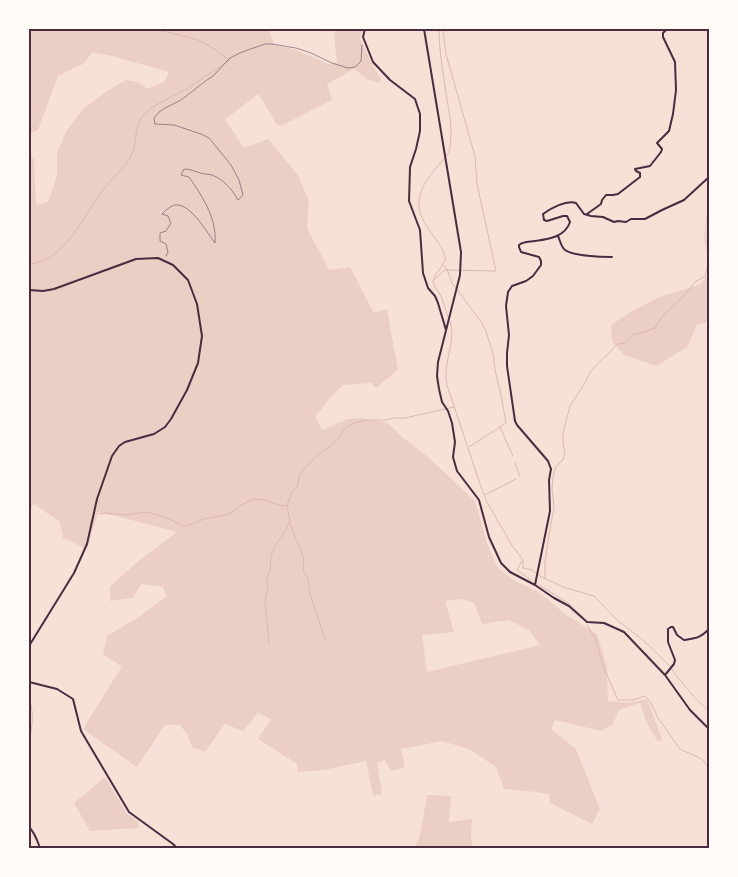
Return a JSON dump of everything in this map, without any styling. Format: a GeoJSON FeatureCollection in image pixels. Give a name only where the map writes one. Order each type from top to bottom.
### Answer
{"type":"FeatureCollection","features":[{"type":"Feature","properties":{"kind":"street"},"geometry":{"type":"LineString","coordinates":[[365,29],[363,38],[373,62],[390,80],[414,100],[420,114],[420,131],[410,167],[409,201],[420,230],[423,273],[428,288],[438,303],[446,330]]}},
{"type":"Feature","properties":{"kind":"street"},"geometry":{"type":"LineString","coordinates":[[424,29],[461,252],[460,275],[438,362],[437,376],[438,390],[452,423],[455,442],[453,458],[457,471],[479,500],[489,538],[501,564],[510,572],[569,606],[587,622],[604,624],[624,632],[666,674],[690,710],[709,729]]}},
{"type":"Feature","properties":{"kind":"street"},"geometry":{"type":"LineString","coordinates":[[587,214],[601,204],[606,195],[618,194],[640,177],[640,173],[635,169],[650,166],[662,150],[657,143],[669,131],[676,90],[676,62],[663,37],[663,33],[667,29]]}},
{"type":"Feature","properties":{"kind":"street"},"geometry":{"type":"LineString","coordinates":[[535,585],[550,511],[549,480],[551,469],[548,461],[515,421],[507,366],[509,335],[506,301],[509,289],[530,279],[542,263],[539,257],[520,252],[519,244],[558,236],[566,230],[569,225],[569,219],[566,215],[547,221],[544,220],[543,216],[545,212],[563,204],[576,203],[582,213],[603,217],[614,222],[645,219],[684,200],[709,178]]}},
{"type":"Feature","properties":{"kind":"street"},"geometry":{"type":"LineString","coordinates":[[558,236],[566,251],[612,257]]}},
{"type":"Feature","properties":{"kind":"street"},"geometry":{"type":"LineString","coordinates":[[29,290],[43,291],[54,289],[136,259],[158,258],[173,265],[188,280],[197,304],[202,336],[198,363],[187,390],[171,419],[165,427],[154,434],[125,442],[112,456],[97,499],[84,551],[74,573],[29,646]]}},
{"type":"Feature","properties":{"kind":"street"},"geometry":{"type":"LineString","coordinates":[[666,674],[674,664],[675,658],[668,642],[668,629],[673,627],[684,640],[703,636],[709,629]]}},
{"type":"Feature","properties":{"kind":"street"},"geometry":{"type":"LineString","coordinates":[[29,682],[57,689],[74,699],[81,731],[130,812],[177,848]]}},
{"type":"Feature","properties":{"kind":"street"},"geometry":{"type":"LineString","coordinates":[[29,827],[38,840],[40,848]]}},
{"type":"Feature","properties":{"kind":"path"},"geometry":{"type":"LineString","coordinates":[[165,258],[168,252],[166,244],[160,241],[160,233],[166,231],[171,223],[168,216],[162,214],[175,206],[182,207],[196,217],[214,243],[215,235],[212,220],[198,190],[188,176],[181,175],[184,169],[191,169],[212,176],[227,186],[238,200],[243,195],[239,180],[231,165],[209,138],[174,125],[155,124],[154,118],[159,112],[181,100],[213,76],[229,58],[242,52],[265,44],[272,44],[303,50],[348,68],[354,67],[361,61],[363,38]]}},
{"type":"Feature","properties":{"kind":"shaded area"},"geometry":{"type":"Polygon","coordinates":[[[29,29],[269,29],[274,45],[293,49],[329,64],[337,62],[335,29],[363,29],[360,39],[381,79],[379,83],[367,79],[354,69],[327,84],[332,100],[281,126],[276,124],[259,94],[225,119],[244,148],[268,139],[298,175],[309,201],[307,228],[329,270],[350,267],[374,313],[387,309],[398,370],[376,388],[371,383],[343,385],[315,417],[322,430],[348,419],[362,418],[388,423],[475,501],[488,546],[498,568],[515,581],[539,592],[565,614],[597,634],[607,667],[608,701],[627,703],[647,699],[662,739],[658,742],[646,721],[640,703],[620,709],[612,725],[601,731],[555,720],[551,729],[576,749],[600,809],[592,824],[550,803],[549,794],[504,789],[496,767],[469,749],[442,741],[401,749],[405,767],[391,771],[385,760],[377,763],[382,794],[373,796],[366,761],[324,770],[298,772],[297,764],[258,739],[271,719],[258,713],[243,731],[225,724],[205,752],[192,747],[187,734],[180,725],[165,725],[137,767],[83,729],[122,666],[103,655],[107,636],[140,616],[167,596],[163,587],[142,584],[132,598],[110,601],[110,586],[141,559],[177,532],[98,512],[87,549],[63,538],[60,522],[34,504],[29,509],[29,157],[34,159],[36,205],[48,202],[57,176],[57,152],[67,130],[84,108],[126,80],[138,82],[148,89],[164,82],[169,72],[92,52],[85,63],[58,76],[38,130],[29,134],[29,29]],[[462,599],[445,601],[454,632],[422,635],[427,672],[540,645],[529,630],[509,620],[482,624],[474,603],[462,599]]]}},
{"type":"Feature","properties":{"kind":"shaded area"},"geometry":{"type":"Polygon","coordinates":[[[709,207],[709,267],[704,239],[709,207]]]}},
{"type":"Feature","properties":{"kind":"shaded area"},"geometry":{"type":"Polygon","coordinates":[[[709,271],[709,321],[697,325],[687,347],[656,366],[624,355],[612,341],[611,325],[632,311],[659,297],[701,284],[709,271]]]}},
{"type":"Feature","properties":{"kind":"shaded area"},"geometry":{"type":"Polygon","coordinates":[[[105,777],[127,814],[138,821],[139,828],[90,831],[74,803],[105,777]]]}},
{"type":"Feature","properties":{"kind":"shaded area"},"geometry":{"type":"Polygon","coordinates":[[[427,795],[451,796],[449,822],[472,819],[471,836],[473,848],[414,848],[420,836],[427,795]]]}},
{"type":"Feature","properties":{"kind":"waterway"},"geometry":{"type":"LineString","coordinates":[[29,264],[51,257],[70,239],[107,185],[129,160],[133,151],[138,125],[143,116],[153,107],[188,88],[230,60],[198,40],[155,29]]}},
{"type":"Feature","properties":{"kind":"waterway"},"geometry":{"type":"LineString","coordinates":[[439,29],[441,61],[450,120],[450,149],[423,187],[419,206],[424,221],[445,255],[445,260],[433,280],[448,317]]}},
{"type":"Feature","properties":{"kind":"waterway"},"geometry":{"type":"LineString","coordinates":[[434,280],[445,270],[496,271],[477,184],[475,156],[446,54],[443,29]]}},
{"type":"Feature","properties":{"kind":"waterway"},"geometry":{"type":"LineString","coordinates":[[545,578],[545,563],[554,507],[553,477],[556,466],[563,460],[565,452],[563,433],[570,406],[592,371],[616,345],[624,343],[633,334],[655,328],[665,313],[680,300],[695,282],[705,276],[709,259],[709,221]]}},
{"type":"Feature","properties":{"kind":"waterway"},"geometry":{"type":"LineString","coordinates":[[443,265],[447,269],[452,283],[486,331],[493,354],[506,423],[469,447]]}},
{"type":"Feature","properties":{"kind":"waterway"},"geometry":{"type":"LineString","coordinates":[[450,321],[452,337],[446,369],[447,385],[487,502],[513,547],[521,557],[523,568],[532,570],[563,587],[594,596],[617,620],[643,640],[671,667],[695,698],[709,711]]}},
{"type":"Feature","properties":{"kind":"waterway"},"geometry":{"type":"LineString","coordinates":[[287,505],[293,490],[297,487],[300,474],[317,455],[328,448],[337,440],[343,430],[353,423],[366,420],[405,418],[454,407]]}},
{"type":"Feature","properties":{"kind":"waterway"},"geometry":{"type":"LineString","coordinates":[[500,427],[513,456]]}},
{"type":"Feature","properties":{"kind":"waterway"},"geometry":{"type":"LineString","coordinates":[[515,463],[520,477]]}},
{"type":"Feature","properties":{"kind":"waterway"},"geometry":{"type":"LineString","coordinates":[[485,495],[516,479]]}},
{"type":"Feature","properties":{"kind":"waterway"},"geometry":{"type":"LineString","coordinates":[[99,514],[124,515],[147,512],[187,526],[204,519],[226,515],[253,499],[282,506],[286,505]]}},
{"type":"Feature","properties":{"kind":"waterway"},"geometry":{"type":"LineString","coordinates":[[287,505],[291,527],[304,559],[304,573],[308,578],[310,594],[325,639]]}},
{"type":"Feature","properties":{"kind":"waterway"},"geometry":{"type":"LineString","coordinates":[[269,643],[265,601],[268,591],[267,577],[270,571],[271,556],[289,522]]}},
{"type":"Feature","properties":{"kind":"waterway"},"geometry":{"type":"LineString","coordinates":[[522,561],[517,570],[532,581]]}},
{"type":"Feature","properties":{"kind":"waterway"},"geometry":{"type":"LineString","coordinates":[[539,585],[568,603],[583,617]]}},
{"type":"Feature","properties":{"kind":"waterway"},"geometry":{"type":"LineString","coordinates":[[587,625],[596,640],[603,666],[618,700],[633,700],[645,696],[680,749],[702,759],[709,768],[709,775]]}},
{"type":"Feature","properties":{"kind":"waterway"},"geometry":{"type":"LineString","coordinates":[[29,699],[32,709],[29,739]]}}]}
